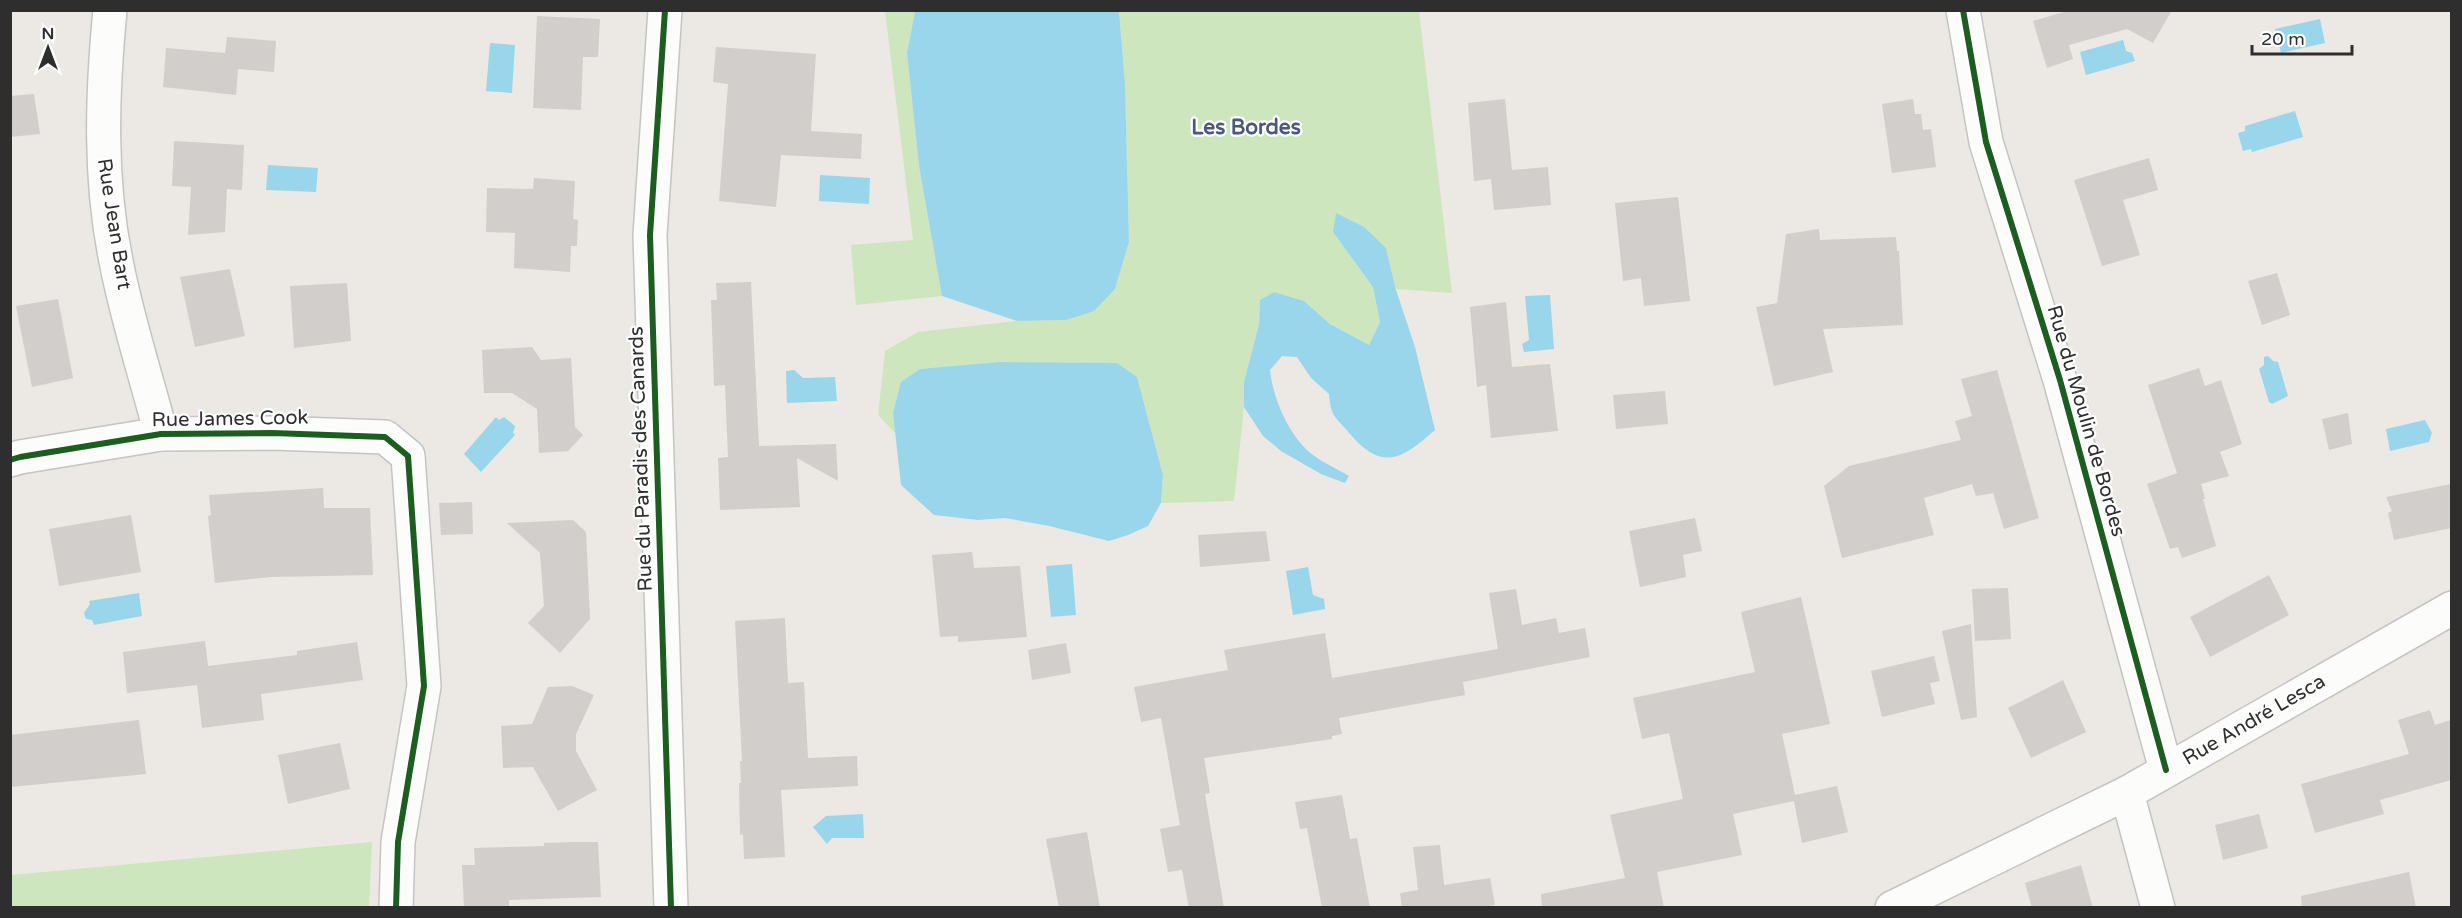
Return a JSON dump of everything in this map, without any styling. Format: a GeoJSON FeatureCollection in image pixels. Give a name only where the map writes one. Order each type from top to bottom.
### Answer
{"type":"FeatureCollection","features":[{"type":"Feature","properties":{"kind":"street","name":"Rue Jean Bart"},"geometry":{"type":"LineString","coordinates":[[110,10],[105,67],[103,153],[111,228],[115,260],[161,434]]}},
{"type":"Feature","properties":{"kind":"street","name":"Rue du Paradis des Canards"},"geometry":{"type":"LineString","coordinates":[[665,10],[650,235],[671,908]]}},
{"type":"Feature","properties":{"kind":"street","name":"Rue du Moulin de Bordes"},"geometry":{"type":"LineString","coordinates":[[1963,10],[1986,142],[2060,380],[2166,770]]}},
{"type":"Feature","properties":{"kind":"street","name":"Rue James Cook"},"geometry":{"type":"LineString","coordinates":[[10,460],[161,434],[272,433],[385,436],[408,456],[424,686],[398,842],[396,908]]}},
{"type":"Feature","properties":{"kind":"street","name":"Rue André Lesca"},"geometry":{"type":"LineString","coordinates":[[1892,908],[2127,793],[2451,608]]}},
{"type":"Feature","properties":{"kind":"street"},"geometry":{"type":"LineString","coordinates":[[2127,793],[2158,908]]}},
{"type":"Feature","properties":{"kind":"green space"},"geometry":{"type":"Polygon","coordinates":[[[885,11],[915,11],[907,53],[919,166],[942,296],[856,305],[851,245],[913,240],[885,11]]]}},
{"type":"Feature","properties":{"kind":"green space"},"geometry":{"type":"Polygon","coordinates":[[[1119,11],[1419,11],[1452,293],[1396,289],[1386,248],[1333,232],[1373,287],[1380,322],[1369,345],[1330,324],[1304,301],[1260,300],[1259,324],[1244,382],[1244,407],[1234,501],[1161,503],[1163,475],[1137,377],[893,413],[896,434],[878,415],[885,351],[918,332],[1017,321],[1067,320],[1115,289],[1129,242],[1125,83],[1119,11]]]}},
{"type":"Feature","properties":{"kind":"green space"},"geometry":{"type":"Polygon","coordinates":[[[372,842],[369,907],[11,907],[11,875],[372,842]]]}},
{"type":"Feature","properties":{"kind":"water"},"geometry":{"type":"Polygon","coordinates":[[[915,11],[1119,11],[1125,83],[1129,242],[1115,289],[1094,311],[1066,320],[1017,321],[942,296],[919,166],[907,53],[915,11]]]}},
{"type":"Feature","properties":{"kind":"water"},"geometry":{"type":"Polygon","coordinates":[[[2320,19],[2325,43],[2281,53],[2275,29],[2320,19]]]}},
{"type":"Feature","properties":{"kind":"water"},"geometry":{"type":"Polygon","coordinates":[[[2123,40],[2126,51],[2132,53],[2135,61],[2086,75],[2080,52],[2123,40]]]}},
{"type":"Feature","properties":{"kind":"water"},"geometry":{"type":"Polygon","coordinates":[[[490,43],[515,45],[512,93],[486,91],[490,43]]]}},
{"type":"Feature","properties":{"kind":"water"},"geometry":{"type":"Polygon","coordinates":[[[2295,111],[2303,137],[2252,152],[2251,149],[2243,151],[2238,133],[2245,131],[2245,126],[2295,111]]]}},
{"type":"Feature","properties":{"kind":"water"},"geometry":{"type":"Polygon","coordinates":[[[268,165],[318,168],[316,192],[266,190],[268,165]]]}},
{"type":"Feature","properties":{"kind":"water"},"geometry":{"type":"Polygon","coordinates":[[[820,175],[870,178],[869,204],[819,201],[820,175]]]}},
{"type":"Feature","properties":{"kind":"water"},"geometry":{"type":"Polygon","coordinates":[[[1336,213],[1364,227],[1386,248],[1396,290],[1415,347],[1435,430],[1403,454],[1383,457],[1373,454],[1337,420],[1331,408],[1329,394],[1311,378],[1297,357],[1282,356],[1270,370],[1274,392],[1282,414],[1300,443],[1308,451],[1349,476],[1345,483],[1321,474],[1281,451],[1263,436],[1244,407],[1244,382],[1259,324],[1260,300],[1274,292],[1304,301],[1330,324],[1369,345],[1380,322],[1373,287],[1333,232],[1336,213]]]}},
{"type":"Feature","properties":{"kind":"water"},"geometry":{"type":"Polygon","coordinates":[[[1550,295],[1554,349],[1524,352],[1522,344],[1529,340],[1525,296],[1550,295]]]}},
{"type":"Feature","properties":{"kind":"water"},"geometry":{"type":"Polygon","coordinates":[[[2268,356],[2278,362],[2288,396],[2272,404],[2269,402],[2259,369],[2264,365],[2264,357],[2268,356]]]}},
{"type":"Feature","properties":{"kind":"water"},"geometry":{"type":"Polygon","coordinates":[[[1000,362],[1117,363],[1137,377],[1163,475],[1161,503],[1148,526],[1109,541],[1005,518],[978,520],[934,515],[901,485],[893,413],[901,382],[920,369],[1000,362]]]}},
{"type":"Feature","properties":{"kind":"water"},"geometry":{"type":"Polygon","coordinates":[[[794,370],[803,378],[835,377],[837,401],[787,403],[786,371],[794,370]]]}},
{"type":"Feature","properties":{"kind":"water"},"geometry":{"type":"Polygon","coordinates":[[[496,417],[499,420],[504,417],[515,426],[513,433],[515,435],[481,472],[464,454],[496,417]]]}},
{"type":"Feature","properties":{"kind":"water"},"geometry":{"type":"Polygon","coordinates":[[[2425,420],[2432,433],[2429,442],[2390,451],[2386,429],[2425,420]]]}},
{"type":"Feature","properties":{"kind":"water"},"geometry":{"type":"Polygon","coordinates":[[[1072,564],[1076,615],[1051,617],[1046,566],[1072,564]]]}},
{"type":"Feature","properties":{"kind":"water"},"geometry":{"type":"Polygon","coordinates":[[[1308,567],[1313,595],[1324,599],[1325,609],[1293,615],[1286,571],[1308,567]]]}},
{"type":"Feature","properties":{"kind":"water"},"geometry":{"type":"Polygon","coordinates":[[[139,593],[142,616],[94,625],[92,620],[86,619],[84,613],[90,604],[89,601],[139,593]]]}},
{"type":"Feature","properties":{"kind":"water"},"geometry":{"type":"Polygon","coordinates":[[[863,814],[864,838],[832,838],[827,844],[813,827],[826,816],[863,814]]]}},
{"type":"Feature","properties":{"kind":"building"},"geometry":{"type":"Polygon","coordinates":[[[2071,10],[2172,10],[2153,43],[2127,29],[2069,45],[2073,59],[2047,68],[2033,21],[2071,10]]]}},
{"type":"Feature","properties":{"kind":"building"},"geometry":{"type":"Polygon","coordinates":[[[537,16],[600,19],[598,57],[583,57],[581,110],[533,108],[537,16]]]}},
{"type":"Feature","properties":{"kind":"building"},"geometry":{"type":"Polygon","coordinates":[[[227,37],[276,41],[274,72],[238,69],[236,95],[163,87],[166,48],[225,53],[227,37]]]}},
{"type":"Feature","properties":{"kind":"building"},"geometry":{"type":"Polygon","coordinates":[[[716,47],[816,54],[811,131],[862,134],[861,159],[781,155],[776,207],[719,201],[728,84],[713,82],[716,47]]]}},
{"type":"Feature","properties":{"kind":"building"},"geometry":{"type":"Polygon","coordinates":[[[34,94],[40,134],[10,137],[10,96],[34,94]]]}},
{"type":"Feature","properties":{"kind":"building"},"geometry":{"type":"Polygon","coordinates":[[[1505,99],[1512,170],[1548,167],[1551,205],[1494,210],[1491,179],[1474,181],[1468,103],[1505,99]]]}},
{"type":"Feature","properties":{"kind":"building"},"geometry":{"type":"Polygon","coordinates":[[[1913,99],[1915,114],[1921,114],[1923,130],[1931,129],[1936,167],[1892,173],[1882,104],[1913,99]]]}},
{"type":"Feature","properties":{"kind":"building"},"geometry":{"type":"Polygon","coordinates":[[[174,141],[244,145],[242,190],[227,189],[225,232],[188,235],[191,187],[172,186],[174,141]]]}},
{"type":"Feature","properties":{"kind":"building"},"geometry":{"type":"Polygon","coordinates":[[[2149,158],[2158,190],[2123,200],[2140,255],[2102,266],[2074,180],[2149,158]]]}},
{"type":"Feature","properties":{"kind":"building"},"geometry":{"type":"Polygon","coordinates":[[[534,178],[575,181],[573,219],[578,220],[577,246],[571,246],[570,272],[514,268],[515,233],[486,232],[487,188],[533,189],[534,178]]]}},
{"type":"Feature","properties":{"kind":"building"},"geometry":{"type":"Polygon","coordinates":[[[1678,197],[1690,301],[1644,306],[1641,278],[1623,281],[1615,203],[1678,197]]]}},
{"type":"Feature","properties":{"kind":"building"},"geometry":{"type":"Polygon","coordinates":[[[1819,229],[1820,240],[1896,237],[1897,251],[1899,251],[1903,325],[1823,329],[1833,372],[1774,386],[1756,307],[1777,303],[1786,234],[1819,229]]]}},
{"type":"Feature","properties":{"kind":"building"},"geometry":{"type":"Polygon","coordinates":[[[230,269],[245,336],[195,347],[180,277],[230,269]]]}},
{"type":"Feature","properties":{"kind":"building"},"geometry":{"type":"Polygon","coordinates":[[[2277,273],[2290,315],[2262,325],[2248,281],[2277,273]]]}},
{"type":"Feature","properties":{"kind":"building"},"geometry":{"type":"Polygon","coordinates":[[[751,282],[759,446],[836,444],[838,481],[797,458],[800,507],[720,510],[718,458],[728,457],[725,385],[714,386],[711,300],[717,300],[716,283],[751,282]]]}},
{"type":"Feature","properties":{"kind":"building"},"geometry":{"type":"Polygon","coordinates":[[[347,283],[351,341],[294,348],[290,286],[347,283]]]}},
{"type":"Feature","properties":{"kind":"building"},"geometry":{"type":"Polygon","coordinates":[[[58,299],[73,378],[32,387],[16,306],[58,299]]]}},
{"type":"Feature","properties":{"kind":"building"},"geometry":{"type":"Polygon","coordinates":[[[1506,302],[1512,367],[1550,364],[1558,431],[1491,438],[1486,385],[1477,387],[1470,307],[1506,302]]]}},
{"type":"Feature","properties":{"kind":"building"},"geometry":{"type":"Polygon","coordinates":[[[532,347],[541,360],[571,358],[575,427],[583,435],[568,451],[539,453],[537,409],[512,393],[484,393],[482,350],[532,347]]]}},
{"type":"Feature","properties":{"kind":"building"},"geometry":{"type":"Polygon","coordinates":[[[2199,368],[2205,386],[2221,380],[2242,444],[2220,452],[2229,476],[2201,484],[2216,546],[2182,558],[2178,547],[2170,549],[2147,484],[2177,473],[2148,385],[2199,368]]]}},
{"type":"Feature","properties":{"kind":"building"},"geometry":{"type":"Polygon","coordinates":[[[1997,370],[2039,518],[2004,529],[1993,493],[1976,496],[1972,484],[1924,498],[1934,535],[1842,558],[1824,486],[1849,466],[1961,440],[1955,421],[1972,416],[1961,379],[1997,370]]]}},
{"type":"Feature","properties":{"kind":"building"},"geometry":{"type":"Polygon","coordinates":[[[1665,391],[1668,424],[1616,429],[1613,395],[1665,391]]]}},
{"type":"Feature","properties":{"kind":"building"},"geometry":{"type":"Polygon","coordinates":[[[2348,413],[2352,444],[2329,450],[2322,419],[2348,413]]]}},
{"type":"Feature","properties":{"kind":"building"},"geometry":{"type":"Polygon","coordinates":[[[2451,484],[2451,528],[2394,540],[2388,513],[2392,511],[2386,497],[2451,484]]]}},
{"type":"Feature","properties":{"kind":"building"},"geometry":{"type":"Polygon","coordinates":[[[323,488],[324,508],[370,508],[373,575],[271,577],[215,583],[208,516],[211,515],[209,495],[323,488]]]}},
{"type":"Feature","properties":{"kind":"building"},"geometry":{"type":"Polygon","coordinates":[[[472,502],[473,534],[441,535],[439,503],[472,502]]]}},
{"type":"Feature","properties":{"kind":"building"},"geometry":{"type":"Polygon","coordinates":[[[131,515],[141,572],[59,586],[49,529],[131,515]]]}},
{"type":"Feature","properties":{"kind":"building"},"geometry":{"type":"Polygon","coordinates":[[[1695,518],[1702,551],[1683,555],[1686,577],[1640,587],[1629,531],[1695,518]]]}},
{"type":"Feature","properties":{"kind":"building"},"geometry":{"type":"Polygon","coordinates":[[[573,520],[586,532],[590,619],[560,653],[528,623],[544,606],[540,553],[507,523],[573,520]]]}},
{"type":"Feature","properties":{"kind":"building"},"geometry":{"type":"Polygon","coordinates":[[[1266,531],[1270,561],[1200,567],[1198,535],[1266,531]]]}},
{"type":"Feature","properties":{"kind":"building"},"geometry":{"type":"Polygon","coordinates":[[[972,552],[974,568],[1020,566],[1027,637],[958,642],[958,636],[940,637],[932,555],[972,552]]]}},
{"type":"Feature","properties":{"kind":"building"},"geometry":{"type":"Polygon","coordinates":[[[2269,575],[2289,615],[2210,657],[2190,617],[2269,575]]]}},
{"type":"Feature","properties":{"kind":"building"},"geometry":{"type":"Polygon","coordinates":[[[2008,588],[2011,639],[1975,641],[1972,589],[2008,588]]]}},
{"type":"Feature","properties":{"kind":"building"},"geometry":{"type":"Polygon","coordinates":[[[1516,589],[1522,625],[1556,618],[1559,633],[1585,628],[1590,657],[1463,682],[1465,695],[1339,718],[1342,734],[1332,736],[1332,739],[1204,758],[1210,793],[1205,794],[1224,908],[1189,908],[1182,870],[1168,872],[1160,829],[1180,825],[1161,718],[1141,722],[1134,687],[1228,670],[1224,650],[1325,633],[1332,678],[1498,649],[1489,593],[1516,589]]]}},
{"type":"Feature","properties":{"kind":"building"},"geometry":{"type":"Polygon","coordinates":[[[1801,597],[1830,724],[1782,734],[1795,795],[1837,786],[1848,832],[1802,843],[1794,801],[1733,814],[1742,855],[1657,872],[1664,908],[1542,908],[1541,894],[1625,878],[1610,815],[1683,799],[1669,733],[1642,739],[1633,698],[1755,672],[1741,612],[1801,597]]]}},
{"type":"Feature","properties":{"kind":"building"},"geometry":{"type":"Polygon","coordinates":[[[785,618],[788,683],[804,682],[808,758],[857,756],[858,786],[781,790],[785,857],[744,859],[743,834],[740,835],[739,783],[741,783],[740,761],[742,761],[735,621],[785,618]]]}},
{"type":"Feature","properties":{"kind":"building"},"geometry":{"type":"Polygon","coordinates":[[[1971,624],[1977,717],[1961,720],[1942,631],[1971,624]]]}},
{"type":"Feature","properties":{"kind":"building"},"geometry":{"type":"Polygon","coordinates":[[[205,641],[208,666],[297,655],[297,651],[357,642],[363,680],[261,694],[264,720],[202,728],[197,685],[127,693],[123,652],[205,641]]]}},
{"type":"Feature","properties":{"kind":"building"},"geometry":{"type":"Polygon","coordinates":[[[1066,643],[1071,673],[1032,680],[1028,650],[1066,643]]]}},
{"type":"Feature","properties":{"kind":"building"},"geometry":{"type":"Polygon","coordinates":[[[1934,656],[1940,681],[1930,683],[1935,704],[1882,717],[1871,671],[1934,656]]]}},
{"type":"Feature","properties":{"kind":"building"},"geometry":{"type":"Polygon","coordinates":[[[2063,680],[2086,732],[2031,758],[2008,708],[2063,680]]]}},
{"type":"Feature","properties":{"kind":"building"},"geometry":{"type":"Polygon","coordinates":[[[572,686],[594,695],[576,734],[576,751],[597,790],[558,811],[533,767],[503,768],[501,726],[532,724],[548,687],[572,686]]]}},
{"type":"Feature","properties":{"kind":"building"},"geometry":{"type":"Polygon","coordinates":[[[2430,710],[2435,725],[2451,720],[2451,780],[2380,800],[2384,814],[2315,833],[2301,784],[2409,754],[2398,720],[2430,710]]]}},
{"type":"Feature","properties":{"kind":"building"},"geometry":{"type":"Polygon","coordinates":[[[139,720],[146,774],[10,787],[10,735],[139,720]]]}},
{"type":"Feature","properties":{"kind":"building"},"geometry":{"type":"Polygon","coordinates":[[[340,743],[350,789],[288,804],[278,755],[340,743]]]}},
{"type":"Feature","properties":{"kind":"building"},"geometry":{"type":"Polygon","coordinates":[[[1342,795],[1350,839],[1357,838],[1370,908],[1322,908],[1307,828],[1300,829],[1295,802],[1342,795]]]}},
{"type":"Feature","properties":{"kind":"building"},"geometry":{"type":"Polygon","coordinates":[[[2259,814],[2268,848],[2223,860],[2215,825],[2259,814]]]}},
{"type":"Feature","properties":{"kind":"building"},"geometry":{"type":"Polygon","coordinates":[[[1087,832],[1100,908],[1059,908],[1046,839],[1087,832]]]}},
{"type":"Feature","properties":{"kind":"building"},"geometry":{"type":"Polygon","coordinates":[[[598,842],[601,897],[509,900],[509,908],[464,908],[462,865],[475,865],[474,848],[598,842]]]}},
{"type":"Feature","properties":{"kind":"building"},"geometry":{"type":"Polygon","coordinates":[[[1440,845],[1444,885],[1490,878],[1495,905],[1477,908],[1402,908],[1400,893],[1418,890],[1413,847],[1440,845]]]}},
{"type":"Feature","properties":{"kind":"building"},"geometry":{"type":"Polygon","coordinates":[[[2081,865],[2093,908],[2032,908],[2025,883],[2081,865]]]}},
{"type":"Feature","properties":{"kind":"building"},"geometry":{"type":"Polygon","coordinates":[[[2409,872],[2416,908],[2302,908],[2301,896],[2409,872]]]}},
{"type":"Feature","properties":{"kind":"cycle path"},"geometry":{"type":"LineString","coordinates":[[665,10],[650,235],[671,908]]}},
{"type":"Feature","properties":{"kind":"cycle path"},"geometry":{"type":"LineString","coordinates":[[1963,10],[1986,142],[2060,380],[2166,770]]}},
{"type":"Feature","properties":{"kind":"cycle path"},"geometry":{"type":"LineString","coordinates":[[10,460],[161,434],[272,433],[385,437],[408,456],[424,686],[398,842],[396,908]]}},
{"type":"Feature","properties":{"kind":"district","name":"Les Bordes"},"geometry":{"type":"Point","coordinates":[1246,127]}}]}
